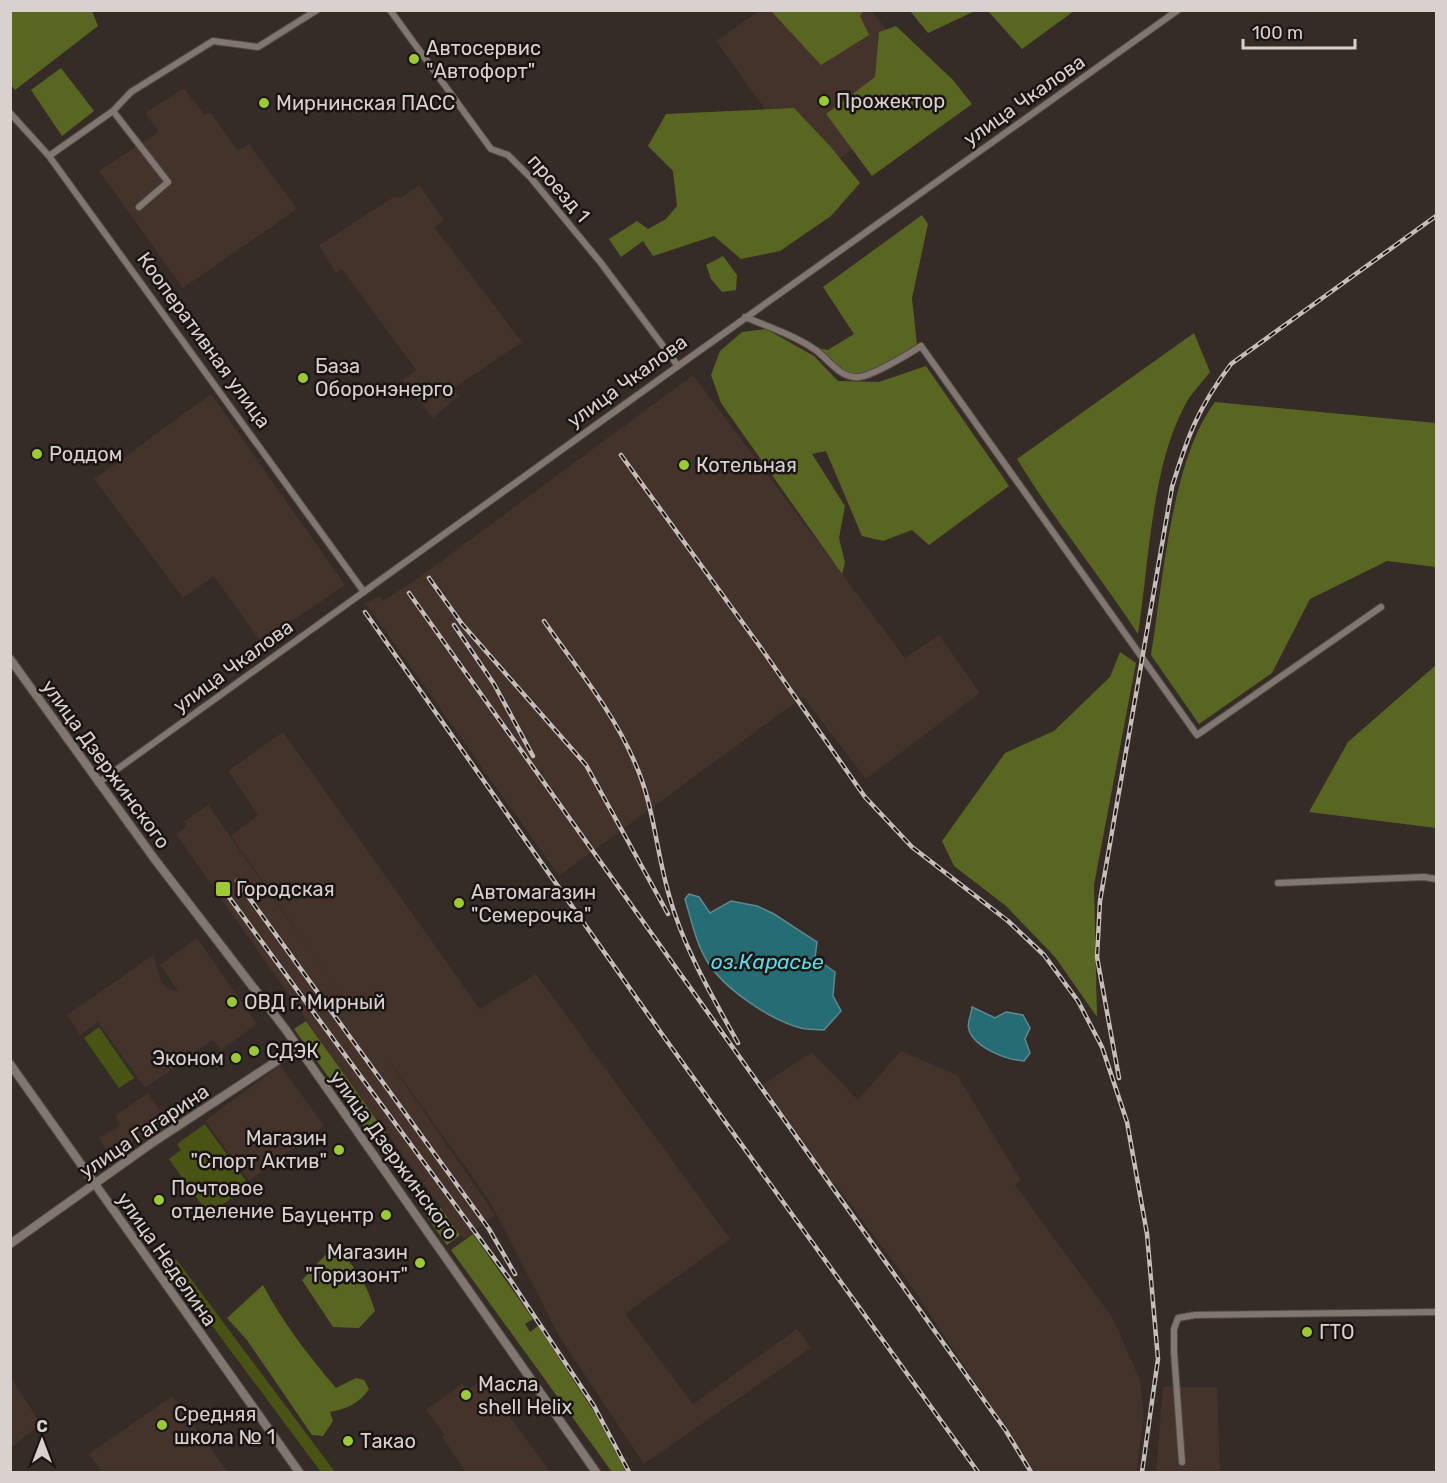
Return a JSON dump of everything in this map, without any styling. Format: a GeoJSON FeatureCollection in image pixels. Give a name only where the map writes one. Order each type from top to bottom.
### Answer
{"type":"FeatureCollection","features":[{"type":"Feature","properties":{"kind":"street"},"geometry":{"type":"LineString","coordinates":[[49,156],[113,111],[131,92],[213,41],[258,47],[317,10]]}},
{"type":"Feature","properties":{"kind":"street","name":"проезд 1"},"geometry":{"type":"LineString","coordinates":[[390,10],[491,149],[508,155],[531,178],[601,263],[678,366]]}},
{"type":"Feature","properties":{"kind":"street","name":"улица Чкалова"},"geometry":{"type":"LineString","coordinates":[[98,783],[745,317],[1178,10]]}},
{"type":"Feature","properties":{"kind":"street"},"geometry":{"type":"LineString","coordinates":[[113,111],[168,182],[139,207]]}},
{"type":"Feature","properties":{"kind":"street","name":"Кооперативная улица"},"geometry":{"type":"LineString","coordinates":[[10,112],[49,156],[364,592]]}},
{"type":"Feature","properties":{"kind":"street"},"geometry":{"type":"LineString","coordinates":[[745,317],[782,332],[816,351],[843,375],[860,378],[907,356],[921,346],[1197,735],[1381,607]]}},
{"type":"Feature","properties":{"kind":"street","name":"улица Дзержинского"},"geometry":{"type":"LineString","coordinates":[[10,659],[98,783],[298,1047],[444,1252],[596,1473]]}},
{"type":"Feature","properties":{"kind":"street"},"geometry":{"type":"LineString","coordinates":[[1278,883],[1424,877],[1437,879]]}},
{"type":"Feature","properties":{"kind":"street","name":"улица Гагарина"},"geometry":{"type":"LineString","coordinates":[[10,1245],[94,1185],[298,1047]]}},
{"type":"Feature","properties":{"kind":"street","name":"улица Неделина"},"geometry":{"type":"LineString","coordinates":[[10,1064],[299,1473]]}},
{"type":"Feature","properties":{"kind":"street"},"geometry":{"type":"LineString","coordinates":[[1182,1462],[1174,1352],[1174,1329],[1178,1318],[1195,1315],[1437,1312]]}},
{"type":"Feature","properties":{"kind":"shaded area"},"geometry":{"type":"Polygon","coordinates":[[[759,11],[872,11],[933,91],[814,177],[716,41],[759,11]]]}},
{"type":"Feature","properties":{"kind":"shaded area"},"geometry":{"type":"Polygon","coordinates":[[[184,88],[204,114],[211,113],[238,151],[249,144],[297,209],[183,288],[99,171],[159,132],[145,113],[184,88]]]}},
{"type":"Feature","properties":{"kind":"shaded area"},"geometry":{"type":"Polygon","coordinates":[[[419,185],[444,220],[434,227],[522,342],[454,388],[458,396],[433,418],[403,380],[416,370],[342,269],[336,273],[319,245],[394,197],[401,198],[419,185]]]}},
{"type":"Feature","properties":{"kind":"shaded area"},"geometry":{"type":"Polygon","coordinates":[[[693,375],[905,658],[939,635],[980,693],[866,779],[803,697],[559,876],[366,604],[379,596],[383,601],[417,579],[693,375]]]}},
{"type":"Feature","properties":{"kind":"shaded area"},"geometry":{"type":"Polygon","coordinates":[[[211,394],[345,585],[261,642],[214,576],[183,598],[94,479],[211,394]]]}},
{"type":"Feature","properties":{"kind":"shaded area"},"geometry":{"type":"Polygon","coordinates":[[[283,732],[480,1009],[536,974],[730,1239],[625,1314],[693,1404],[797,1329],[811,1348],[644,1464],[561,1339],[489,1200],[385,1055],[495,1215],[464,1239],[342,1071],[176,834],[187,826],[185,821],[208,805],[346,1001],[231,836],[258,815],[228,771],[283,732]]]}},
{"type":"Feature","properties":{"kind":"shaded area"},"geometry":{"type":"Polygon","coordinates":[[[197,938],[257,1024],[221,1050],[213,1040],[145,1088],[98,1022],[80,1035],[67,1015],[153,955],[161,982],[170,990],[178,991],[160,965],[197,938]]]}},
{"type":"Feature","properties":{"kind":"shaded area"},"geometry":{"type":"Polygon","coordinates":[[[901,1051],[957,1075],[1021,1180],[1015,1185],[1112,1317],[1140,1380],[1144,1416],[1136,1472],[1035,1472],[907,1280],[836,1185],[829,1181],[762,1085],[812,1052],[858,1100],[901,1051]]]}},
{"type":"Feature","properties":{"kind":"shaded area"},"geometry":{"type":"Polygon","coordinates":[[[280,1065],[324,1126],[249,1181],[205,1121],[280,1065]]]}},
{"type":"Feature","properties":{"kind":"shaded area"},"geometry":{"type":"Polygon","coordinates":[[[148,1093],[166,1119],[110,1156],[99,1138],[120,1125],[115,1116],[148,1093]]]}},
{"type":"Feature","properties":{"kind":"shaded area"},"geometry":{"type":"Polygon","coordinates":[[[11,1378],[41,1424],[10,1448],[11,1378]]]}},
{"type":"Feature","properties":{"kind":"shaded area"},"geometry":{"type":"Polygon","coordinates":[[[482,1379],[550,1472],[466,1472],[442,1437],[445,1435],[426,1410],[463,1383],[468,1390],[482,1379]]]}},
{"type":"Feature","properties":{"kind":"shaded area"},"geometry":{"type":"Polygon","coordinates":[[[1163,1387],[1217,1387],[1220,1472],[1156,1472],[1163,1387]]]}},
{"type":"Feature","properties":{"kind":"shaded area","name":"Средняя школа № 1"},"geometry":{"type":"Polygon","coordinates":[[[172,1396],[228,1472],[102,1472],[89,1454],[172,1396]]]}},
{"type":"Feature","properties":{"kind":"green space"},"geometry":{"type":"Polygon","coordinates":[[[11,10],[92,11],[98,26],[15,90],[11,85],[11,10]]]}},
{"type":"Feature","properties":{"kind":"green space"},"geometry":{"type":"Polygon","coordinates":[[[771,11],[863,11],[860,16],[869,35],[821,65],[771,11]]]}},
{"type":"Feature","properties":{"kind":"green space"},"geometry":{"type":"Polygon","coordinates":[[[910,11],[975,11],[928,33],[910,11]]]}},
{"type":"Feature","properties":{"kind":"green space"},"geometry":{"type":"Polygon","coordinates":[[[988,11],[1074,11],[1022,49],[988,11]]]}},
{"type":"Feature","properties":{"kind":"green space"},"geometry":{"type":"Polygon","coordinates":[[[896,26],[953,80],[972,104],[872,176],[826,114],[875,77],[879,32],[896,26]]]}},
{"type":"Feature","properties":{"kind":"green space"},"geometry":{"type":"Polygon","coordinates":[[[61,68],[94,111],[62,136],[31,90],[61,68]]]}},
{"type":"Feature","properties":{"kind":"green space"},"geometry":{"type":"Polygon","coordinates":[[[794,108],[830,146],[860,183],[831,216],[780,251],[741,259],[714,236],[653,256],[643,241],[621,257],[609,239],[637,221],[648,229],[666,219],[677,206],[673,171],[648,146],[666,114],[794,108]]]}},
{"type":"Feature","properties":{"kind":"green space"},"geometry":{"type":"Polygon","coordinates":[[[922,215],[928,224],[912,298],[917,345],[874,370],[855,374],[846,373],[835,366],[817,348],[828,350],[854,334],[823,287],[922,215]]]}},
{"type":"Feature","properties":{"kind":"green space"},"geometry":{"type":"Polygon","coordinates":[[[723,256],[737,275],[736,290],[722,292],[711,279],[706,265],[723,256]]]}},
{"type":"Feature","properties":{"kind":"green space"},"geometry":{"type":"Polygon","coordinates":[[[766,329],[814,356],[838,381],[879,382],[926,366],[1009,486],[929,545],[912,530],[883,541],[862,536],[826,451],[812,454],[845,506],[839,538],[845,563],[842,574],[721,403],[711,375],[720,351],[742,332],[766,329]]]}},
{"type":"Feature","properties":{"kind":"green space"},"geometry":{"type":"Polygon","coordinates":[[[1194,333],[1210,372],[1185,405],[1165,458],[1153,517],[1138,634],[1017,459],[1194,333]]]}},
{"type":"Feature","properties":{"kind":"green space"},"geometry":{"type":"Polygon","coordinates":[[[1215,402],[1436,423],[1436,567],[1387,561],[1310,599],[1272,673],[1199,724],[1151,655],[1171,523],[1179,489],[1188,456],[1200,427],[1215,402]]]}},
{"type":"Feature","properties":{"kind":"green space"},"geometry":{"type":"Polygon","coordinates":[[[1120,652],[1136,663],[1094,885],[1097,1017],[1055,957],[1006,906],[954,866],[942,841],[1005,753],[1054,731],[1110,677],[1120,652]]]}},
{"type":"Feature","properties":{"kind":"green space"},"geometry":{"type":"Polygon","coordinates":[[[1436,665],[1436,828],[1309,812],[1348,742],[1436,665]]]}},
{"type":"Feature","properties":{"kind":"green space"},"geometry":{"type":"Polygon","coordinates":[[[306,1021],[386,1133],[369,1134],[294,1029],[306,1021]]]}},
{"type":"Feature","properties":{"kind":"green space"},"geometry":{"type":"Polygon","coordinates":[[[99,1027],[134,1078],[119,1088],[84,1038],[99,1027]]]}},
{"type":"Feature","properties":{"kind":"green space"},"geometry":{"type":"Polygon","coordinates":[[[205,1124],[249,1185],[209,1215],[169,1159],[181,1150],[177,1144],[205,1124]]]}},
{"type":"Feature","properties":{"kind":"green space"},"geometry":{"type":"Polygon","coordinates":[[[441,1208],[460,1235],[447,1245],[427,1217],[441,1208]]]}},
{"type":"Feature","properties":{"kind":"green space"},"geometry":{"type":"Polygon","coordinates":[[[473,1234],[533,1319],[525,1324],[530,1332],[538,1326],[596,1415],[626,1472],[612,1472],[451,1250],[473,1234]]]}},
{"type":"Feature","properties":{"kind":"green space"},"geometry":{"type":"Polygon","coordinates":[[[333,1247],[348,1260],[359,1275],[375,1311],[359,1328],[333,1327],[302,1280],[333,1247]]]}},
{"type":"Feature","properties":{"kind":"green space"},"geometry":{"type":"Polygon","coordinates":[[[176,1259],[335,1472],[321,1472],[184,1288],[175,1287],[162,1269],[176,1259]]]}},
{"type":"Feature","properties":{"kind":"green space"},"geometry":{"type":"Polygon","coordinates":[[[263,1285],[296,1338],[336,1388],[356,1378],[364,1380],[369,1389],[352,1405],[330,1412],[333,1421],[323,1436],[312,1435],[247,1340],[227,1318],[263,1285]]]}},
{"type":"Feature","properties":{"kind":"water","name":"оз.Карасье"},"geometry":{"type":"Polygon","coordinates":[[[689,894],[699,897],[710,913],[731,901],[757,906],[774,914],[817,942],[815,958],[835,972],[833,996],[841,1011],[824,1030],[804,1029],[775,1018],[748,1002],[724,982],[703,954],[685,899],[689,894]]]}},
{"type":"Feature","properties":{"kind":"water"},"geometry":{"type":"Polygon","coordinates":[[[972,1007],[995,1018],[1006,1012],[1023,1015],[1030,1028],[1025,1039],[1030,1053],[1024,1061],[992,1052],[972,1036],[968,1027],[972,1007]]]}},
{"type":"Feature","properties":{"kind":"railway"},"geometry":{"type":"LineString","coordinates":[[1119,1078],[1097,957],[1100,901],[1172,487],[1183,452],[1210,394],[1231,364],[1436,216]]}},
{"type":"Feature","properties":{"kind":"railway"},"geometry":{"type":"LineString","coordinates":[[621,455],[761,648],[865,797],[912,847],[1008,921],[1044,955],[1078,1001],[1102,1047],[1127,1122],[1147,1234],[1158,1359],[1142,1472]]}},
{"type":"Feature","properties":{"kind":"railway"},"geometry":{"type":"LineString","coordinates":[[429,578],[462,624],[586,765],[668,914]]}},
{"type":"Feature","properties":{"kind":"railway"},"geometry":{"type":"LineString","coordinates":[[409,593],[1006,1431],[1031,1472]]}},
{"type":"Feature","properties":{"kind":"railway"},"geometry":{"type":"LineString","coordinates":[[365,612],[664,1037],[978,1472]]}},
{"type":"Feature","properties":{"kind":"railway"},"geometry":{"type":"LineString","coordinates":[[544,621],[605,707],[635,763],[651,812],[675,914],[699,971],[738,1043]]}},
{"type":"Feature","properties":{"kind":"railway"},"geometry":{"type":"LineString","coordinates":[[454,625],[494,684],[533,756]]}},
{"type":"Feature","properties":{"kind":"railway"},"geometry":{"type":"LineString","coordinates":[[237,881],[489,1229],[515,1274]]}},
{"type":"Feature","properties":{"kind":"railway"},"geometry":{"type":"LineString","coordinates":[[223,889],[511,1281],[594,1406],[629,1472]]}},
{"type":"Feature","properties":{"kind":"place","name":"Автосервис \"Автофорт\""},"geometry":{"type":"Point","coordinates":[414,59]}},
{"type":"Feature","properties":{"kind":"place","name":"Прожектор"},"geometry":{"type":"Point","coordinates":[824,101]}},
{"type":"Feature","properties":{"kind":"place","name":"Мирнинская ПАСС"},"geometry":{"type":"Point","coordinates":[264,103]}},
{"type":"Feature","properties":{"kind":"place","name":"База Оборонэнерго"},"geometry":{"type":"Point","coordinates":[303,378]}},
{"type":"Feature","properties":{"kind":"place","name":"Роддом"},"geometry":{"type":"Point","coordinates":[37,454]}},
{"type":"Feature","properties":{"kind":"place","name":"Котельная"},"geometry":{"type":"Point","coordinates":[684,465]}},
{"type":"Feature","properties":{"kind":"place","name":"Городская"},"geometry":{"type":"Point","coordinates":[223,889]}},
{"type":"Feature","properties":{"kind":"place","name":"Автомагазин \"Семерочка\""},"geometry":{"type":"Point","coordinates":[459,903]}},
{"type":"Feature","properties":{"kind":"place","name":"ОВД г. Мирный"},"geometry":{"type":"Point","coordinates":[232,1002]}},
{"type":"Feature","properties":{"kind":"place","name":"СДЭК"},"geometry":{"type":"Point","coordinates":[254,1051]}},
{"type":"Feature","properties":{"kind":"place","name":"Эконом"},"geometry":{"type":"Point","coordinates":[236,1058]}},
{"type":"Feature","properties":{"kind":"place","name":"Магазин \"Спорт Актив\""},"geometry":{"type":"Point","coordinates":[339,1150]}},
{"type":"Feature","properties":{"kind":"place","name":"Почтовое отделение"},"geometry":{"type":"Point","coordinates":[159,1200]}},
{"type":"Feature","properties":{"kind":"place","name":"Бауцентр"},"geometry":{"type":"Point","coordinates":[386,1215]}},
{"type":"Feature","properties":{"kind":"place","name":"Магазин \"Горизонт\""},"geometry":{"type":"Point","coordinates":[420,1263]}},
{"type":"Feature","properties":{"kind":"place","name":"ГТО"},"geometry":{"type":"Point","coordinates":[1307,1332]}},
{"type":"Feature","properties":{"kind":"place","name":"Масла shell Helix"},"geometry":{"type":"Point","coordinates":[466,1395]}},
{"type":"Feature","properties":{"kind":"place","name":"Средняя школа № 1"},"geometry":{"type":"Point","coordinates":[162,1425]}},
{"type":"Feature","properties":{"kind":"place","name":"Такао"},"geometry":{"type":"Point","coordinates":[348,1441]}}]}
